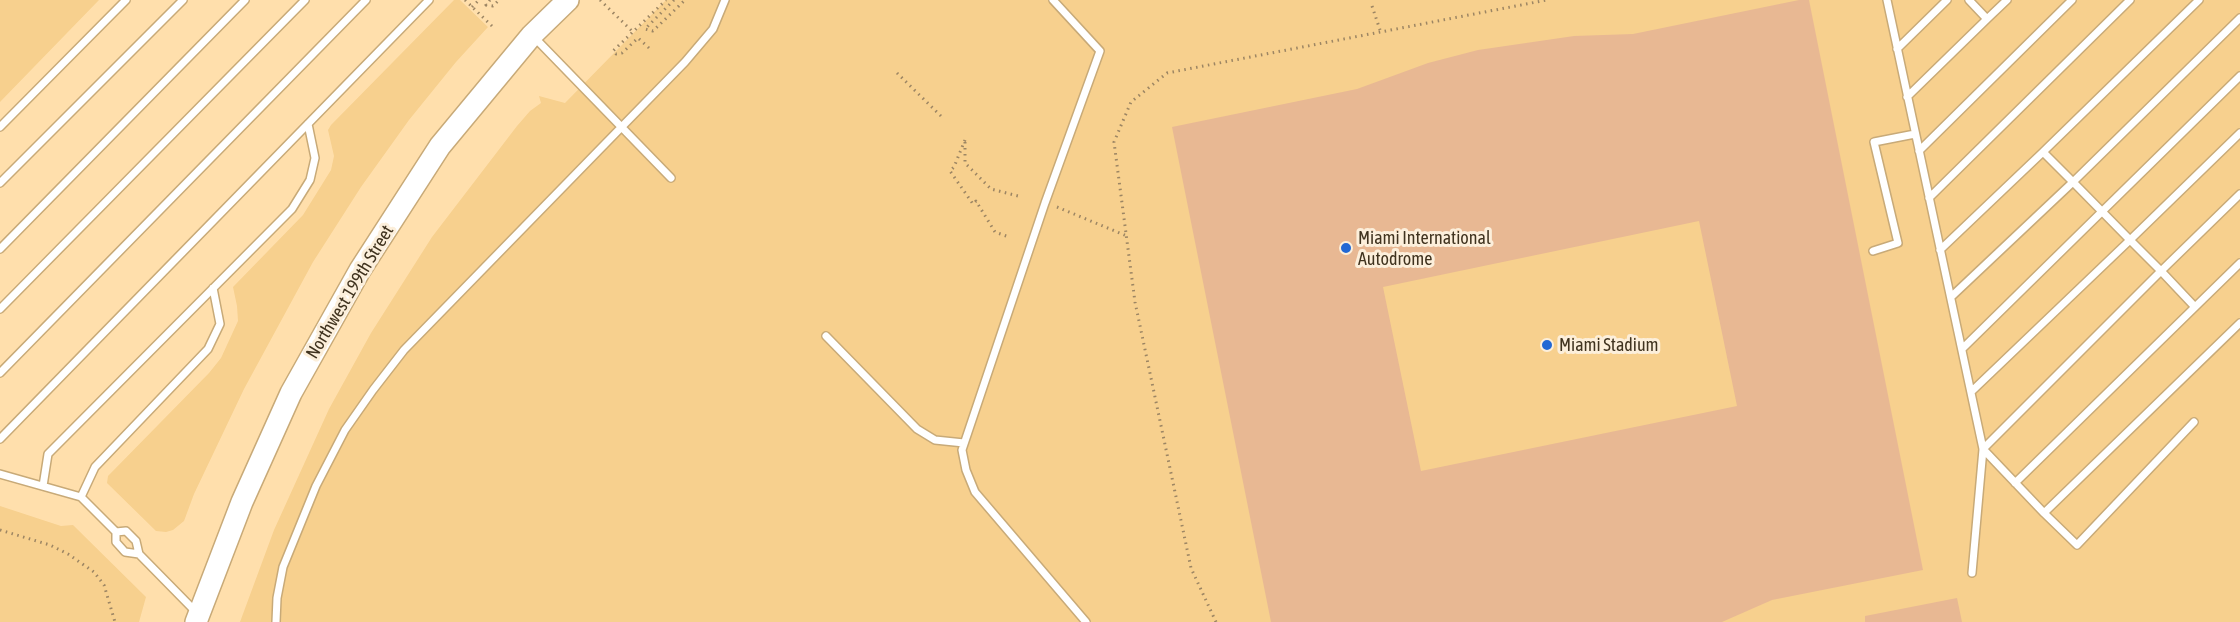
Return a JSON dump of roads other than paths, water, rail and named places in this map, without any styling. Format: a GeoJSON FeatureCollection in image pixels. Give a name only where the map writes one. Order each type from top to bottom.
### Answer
{"type":"FeatureCollection","features":[{"type":"Feature","properties":{"kind":"main road","name":"Northwest 199th Street"},"geometry":{"type":"LineString","coordinates":[[197,618],[242,502],[291,393],[360,270],[440,146],[532,35],[568,0]]}},
{"type":"Feature","properties":{"kind":"lane"},"geometry":{"type":"LineString","coordinates":[[0,127],[126,0]]}},
{"type":"Feature","properties":{"kind":"lane"},"geometry":{"type":"LineString","coordinates":[[0,183],[183,0]]}},
{"type":"Feature","properties":{"kind":"lane"},"geometry":{"type":"LineString","coordinates":[[0,249],[245,0]]}},
{"type":"Feature","properties":{"kind":"lane"},"geometry":{"type":"LineString","coordinates":[[0,309],[305,0]]}},
{"type":"Feature","properties":{"kind":"lane"},"geometry":{"type":"LineString","coordinates":[[0,373],[366,0]]}},
{"type":"Feature","properties":{"kind":"lane"},"geometry":{"type":"LineString","coordinates":[[0,439],[429,0]]}},
{"type":"Feature","properties":{"kind":"lane"},"geometry":{"type":"LineString","coordinates":[[276,622],[277,598],[283,567],[316,486],[345,430],[404,350],[704,41],[720,14],[725,0]]}},
{"type":"Feature","properties":{"kind":"lane"},"geometry":{"type":"LineString","coordinates":[[1053,0],[1100,51],[1045,203],[962,450],[966,470],[975,492],[1086,622]]}},
{"type":"Feature","properties":{"kind":"lane"},"geometry":{"type":"LineString","coordinates":[[1887,0],[1983,449],[1972,573]]}},
{"type":"Feature","properties":{"kind":"lane"},"geometry":{"type":"LineString","coordinates":[[1897,49],[1947,0]]}},
{"type":"Feature","properties":{"kind":"lane"},"geometry":{"type":"LineString","coordinates":[[1969,0],[1987,20]]}},
{"type":"Feature","properties":{"kind":"lane"},"geometry":{"type":"LineString","coordinates":[[1907,97],[2007,0]]}},
{"type":"Feature","properties":{"kind":"lane"},"geometry":{"type":"LineString","coordinates":[[1919,151],[2072,0]]}},
{"type":"Feature","properties":{"kind":"lane"},"geometry":{"type":"LineString","coordinates":[[1929,198],[2130,0]]}},
{"type":"Feature","properties":{"kind":"lane"},"geometry":{"type":"LineString","coordinates":[[1940,250],[2199,0]]}},
{"type":"Feature","properties":{"kind":"lane"},"geometry":{"type":"LineString","coordinates":[[1951,297],[2073,182],[2240,18]]}},
{"type":"Feature","properties":{"kind":"lane"},"geometry":{"type":"LineString","coordinates":[[532,35],[671,178]]}},
{"type":"Feature","properties":{"kind":"lane"},"geometry":{"type":"LineString","coordinates":[[1962,349],[2240,76]]}},
{"type":"Feature","properties":{"kind":"lane"},"geometry":{"type":"LineString","coordinates":[[43,486],[48,454],[292,209],[310,180],[315,158],[308,124]]}},
{"type":"Feature","properties":{"kind":"lane"},"geometry":{"type":"LineString","coordinates":[[1972,392],[2240,133]]}},
{"type":"Feature","properties":{"kind":"lane"},"geometry":{"type":"LineString","coordinates":[[1873,251],[1898,243],[1874,142],[1915,134]]}},
{"type":"Feature","properties":{"kind":"lane"},"geometry":{"type":"LineString","coordinates":[[2043,152],[2195,307]]}},
{"type":"Feature","properties":{"kind":"lane"},"geometry":{"type":"LineString","coordinates":[[1983,449],[2240,194]]}},
{"type":"Feature","properties":{"kind":"lane"},"geometry":{"type":"LineString","coordinates":[[2015,483],[2240,263]]}},
{"type":"Feature","properties":{"kind":"lane"},"geometry":{"type":"LineString","coordinates":[[81,497],[95,467],[208,350],[220,324],[213,288]]}},
{"type":"Feature","properties":{"kind":"lane"},"geometry":{"type":"LineString","coordinates":[[2044,513],[2240,323]]}},
{"type":"Feature","properties":{"kind":"lane"},"geometry":{"type":"LineString","coordinates":[[826,336],[917,429],[935,440],[964,443]]}},
{"type":"Feature","properties":{"kind":"lane"},"geometry":{"type":"LineString","coordinates":[[1983,449],[2076,545],[2194,422]]}},
{"type":"Feature","properties":{"kind":"lane"},"geometry":{"type":"LineString","coordinates":[[0,474],[81,497],[116,532],[116,542],[125,552],[139,554]]}},
{"type":"Feature","properties":{"kind":"lane"},"geometry":{"type":"LineString","coordinates":[[116,532],[126,531],[136,541],[139,554],[197,618]]}},
{"type":"Feature","properties":{"kind":"place","name":"Miami International Autodrome"},"geometry":{"type":"Point","coordinates":[1346,248]}},
{"type":"Feature","properties":{"kind":"place","name":"Miami Stadium"},"geometry":{"type":"Point","coordinates":[1547,345]}}]}
